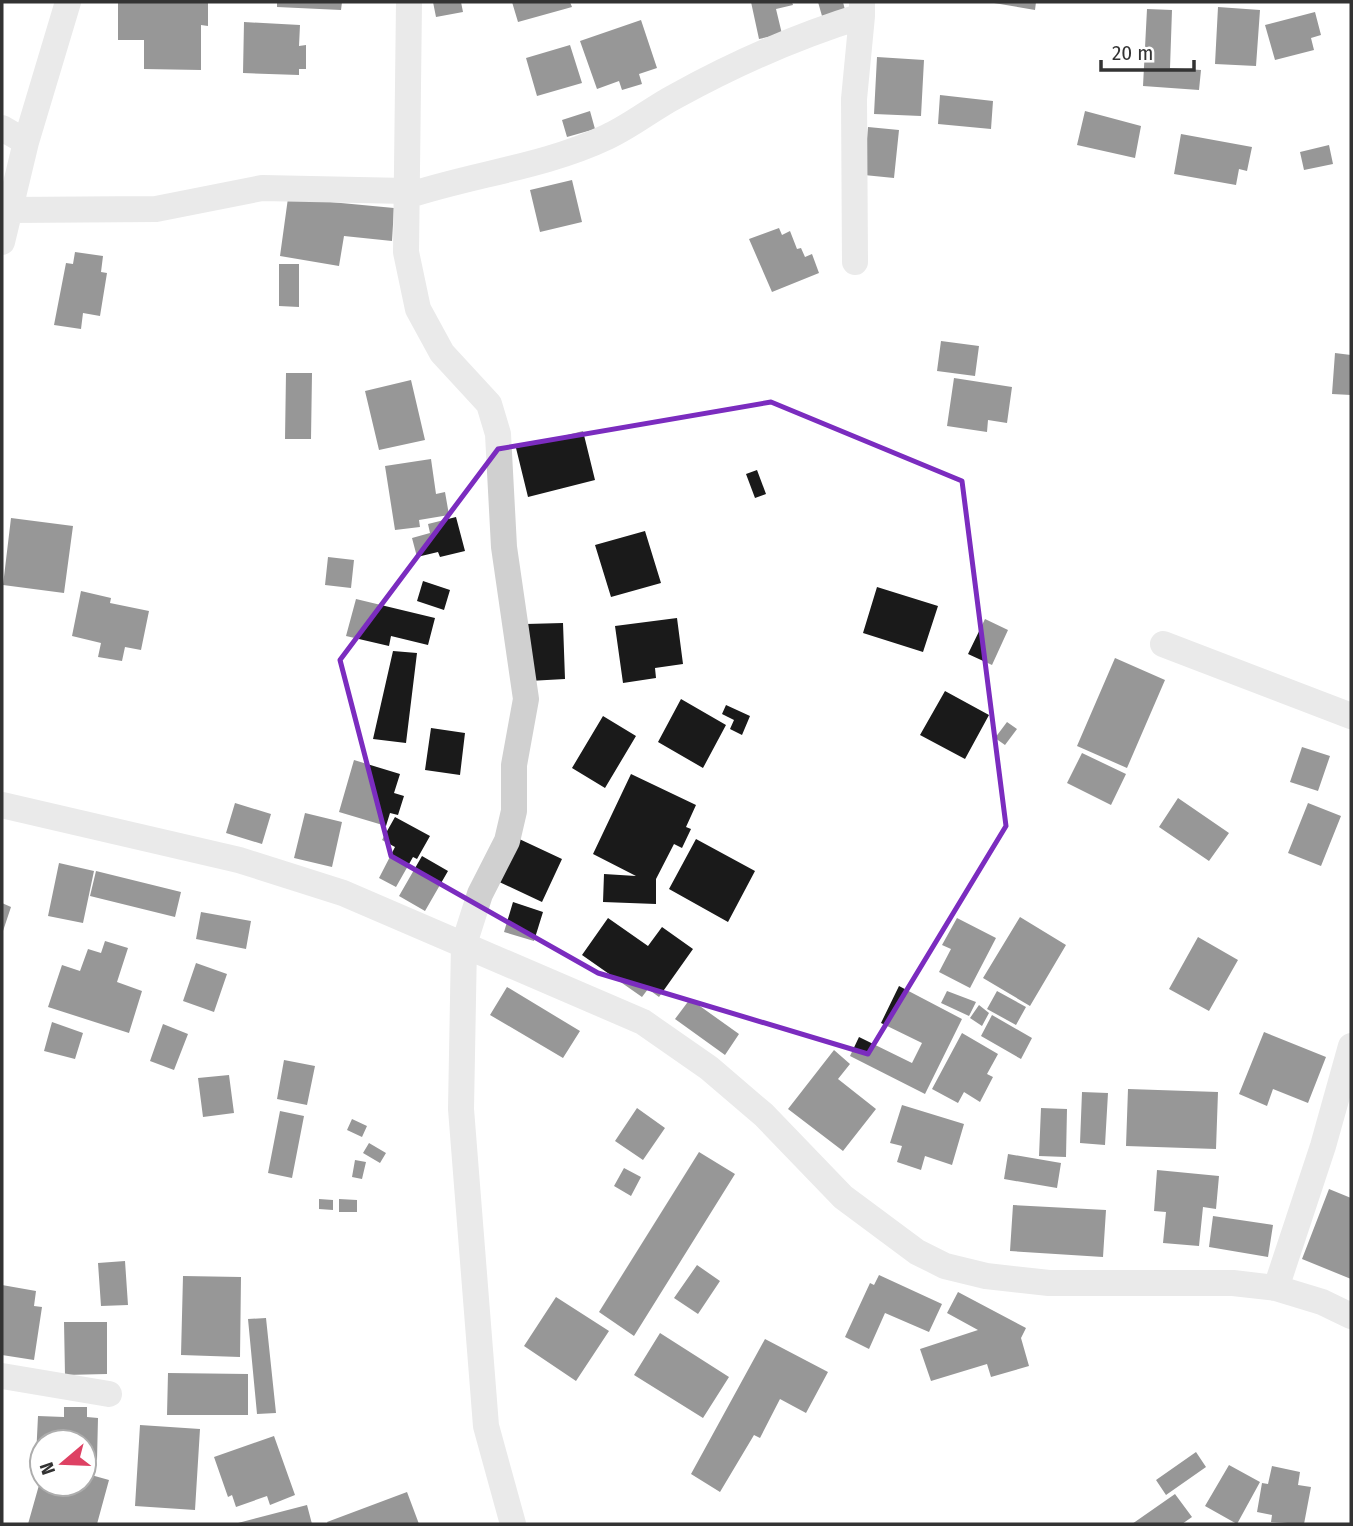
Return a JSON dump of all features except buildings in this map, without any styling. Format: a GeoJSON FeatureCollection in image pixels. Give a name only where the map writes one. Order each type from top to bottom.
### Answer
{"type":"FeatureCollection","features":[{"type":"Feature","properties":{"kind":"street"},"geometry":{"type":"LineString","coordinates":[[2,242],[26,142],[68,2]]}},
{"type":"Feature","properties":{"kind":"street"},"geometry":{"type":"LineString","coordinates":[[409,2],[406,252],[418,309],[442,353],[489,404],[498,434],[504,547],[526,699],[514,765],[514,811],[507,841],[480,894],[464,944],[461,1110],[486,1426],[513,1524]]}},
{"type":"Feature","properties":{"kind":"street"},"geometry":{"type":"LineString","coordinates":[[9,211],[156,209],[262,188],[407,193],[539,161],[607,137],[674,96],[754,55],[862,9],[854,99],[855,262]]}},
{"type":"Feature","properties":{"kind":"street"},"geometry":{"type":"LineString","coordinates":[[2,128],[26,142]]}},
{"type":"Feature","properties":{"kind":"street"},"geometry":{"type":"LineString","coordinates":[[1163,643],[1322,702],[1351,716]]}},
{"type":"Feature","properties":{"kind":"street"},"geometry":{"type":"LineString","coordinates":[[2,805],[239,860],[343,893],[464,944],[558,988],[643,1022],[709,1068],[764,1115],[843,1197],[916,1252],[945,1266],[986,1276],[1049,1283],[1219,1283],[1276,1288],[1322,1302],[1351,1316]]}},
{"type":"Feature","properties":{"kind":"street"},"geometry":{"type":"LineString","coordinates":[[1276,1288],[1323,1146],[1351,1046]]}},
{"type":"Feature","properties":{"kind":"street"},"geometry":{"type":"LineString","coordinates":[[2,1376],[109,1394]]}},
{"type":"Feature","properties":{"kind":"highlighted area"},"geometry":{"type":"Polygon","coordinates":[[[771,402],[962,481],[1006,826],[868,1054],[598,973],[391,856],[340,660],[498,449],[771,402]]]}}]}
